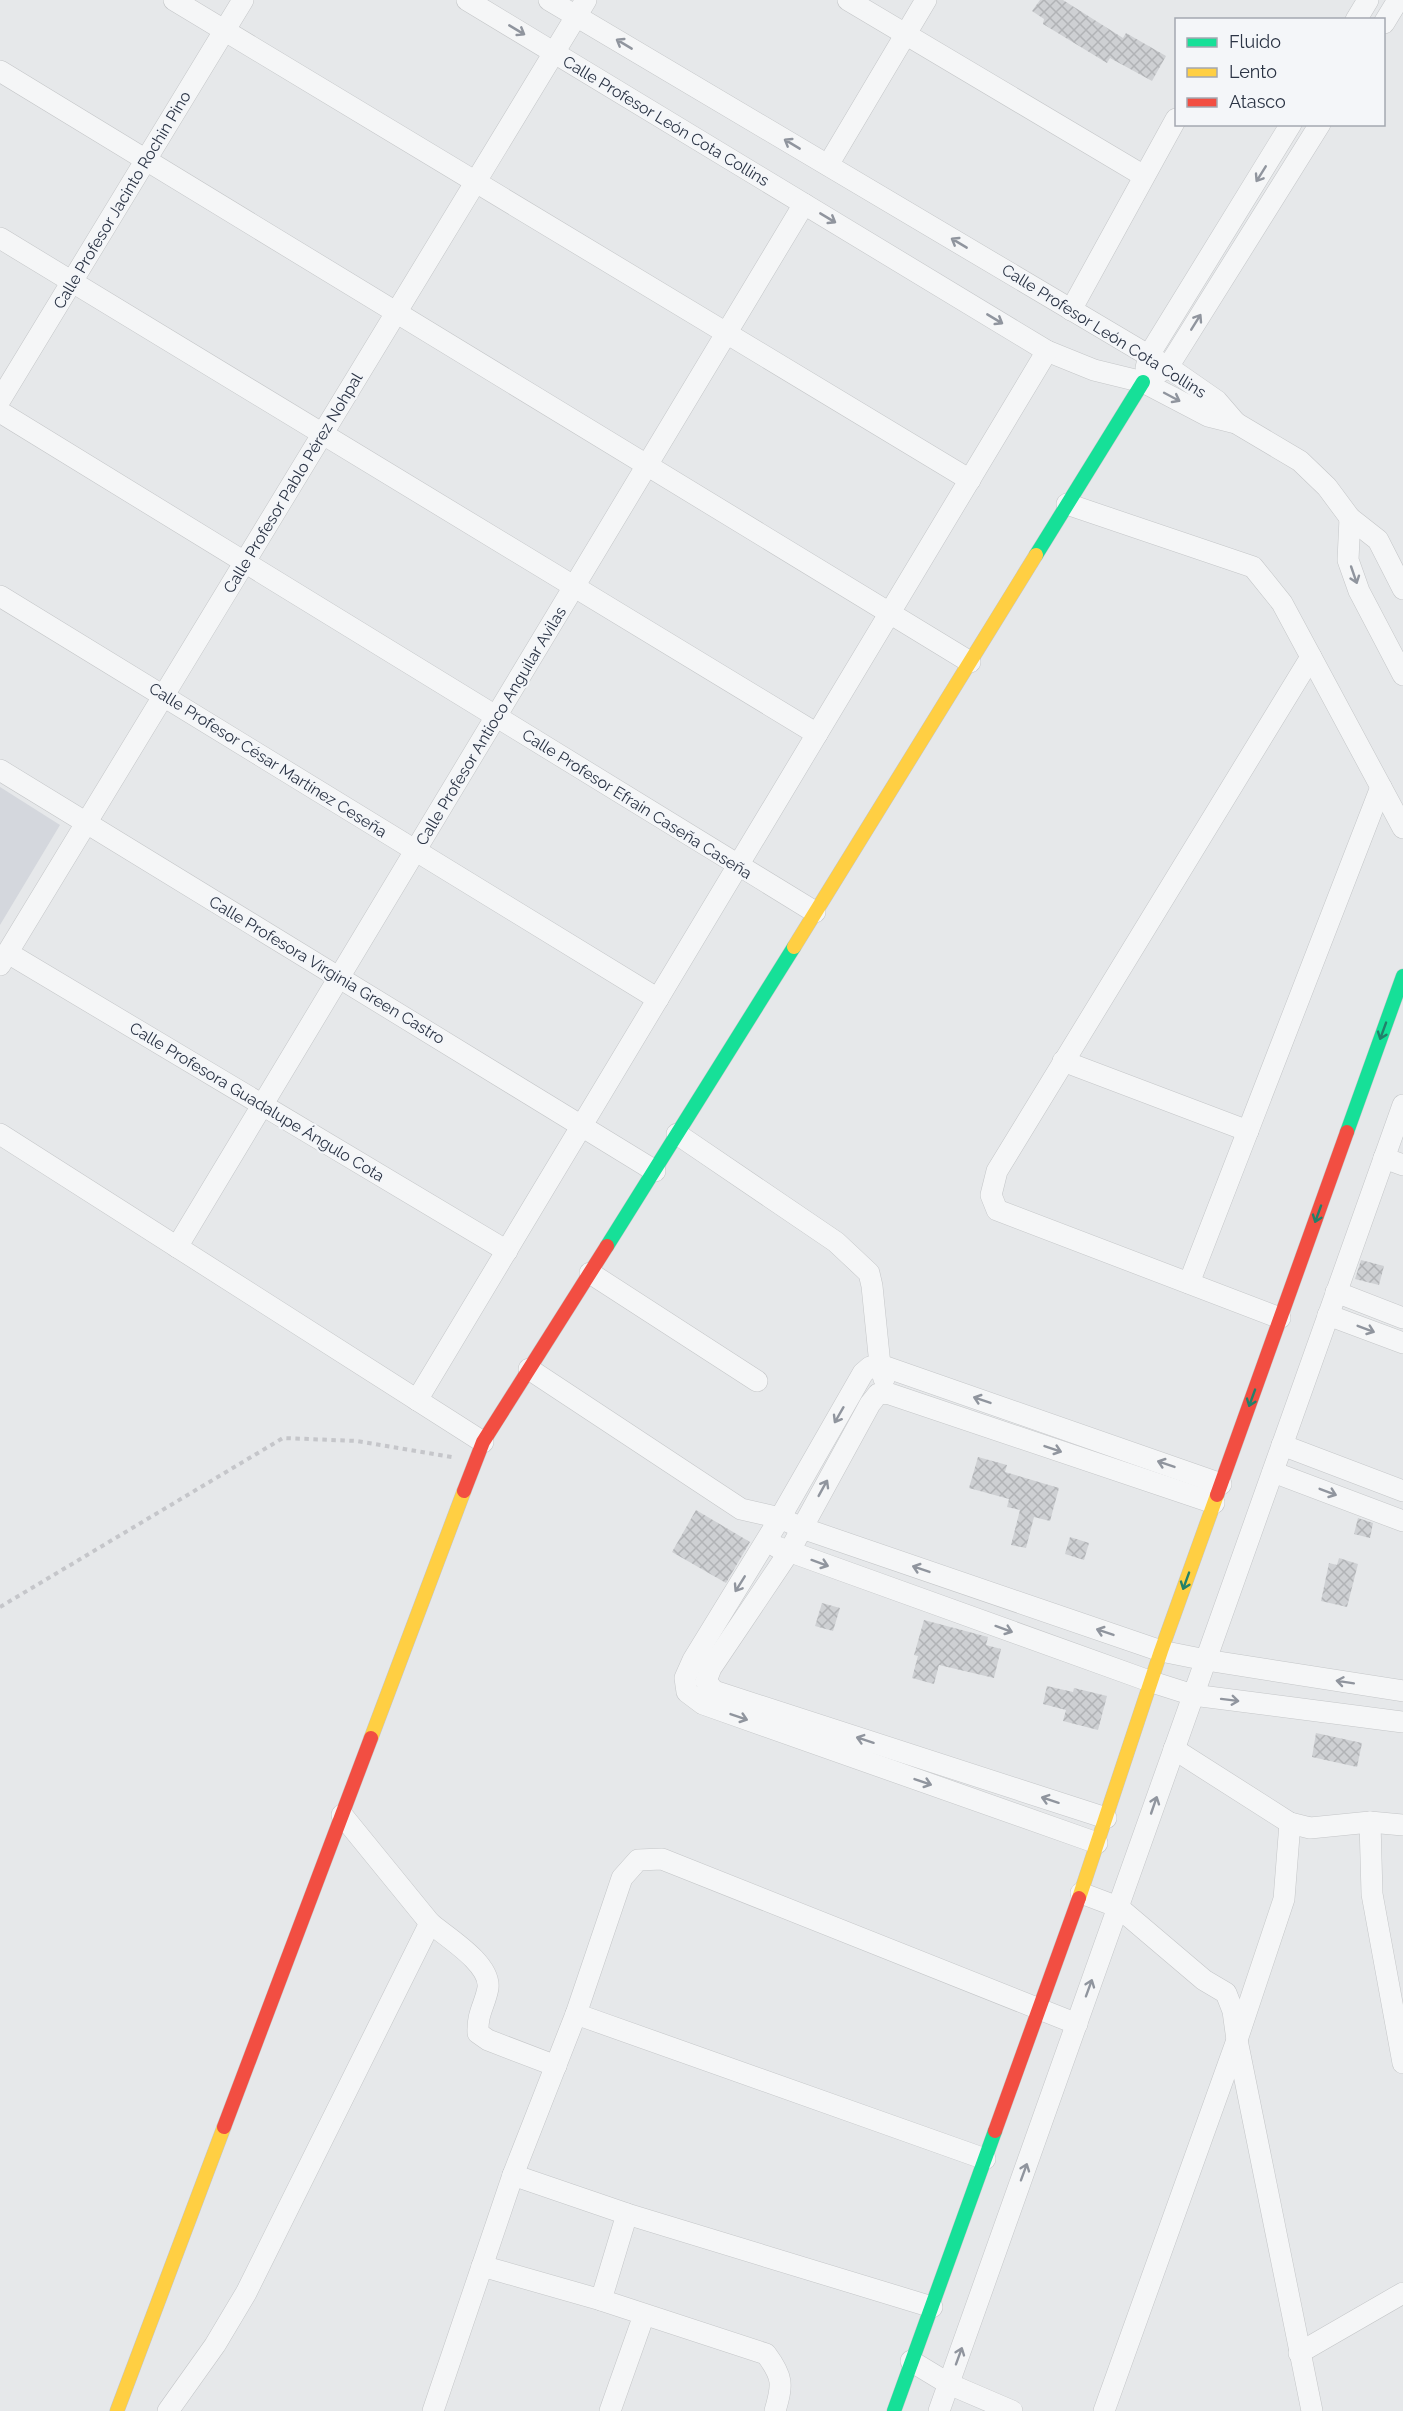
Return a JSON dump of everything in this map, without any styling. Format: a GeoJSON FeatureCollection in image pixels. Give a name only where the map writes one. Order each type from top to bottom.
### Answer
{"type":"FeatureCollection","features":[{"type":"Feature","properties":{"kind":"street"},"geometry":{"type":"LineString","coordinates":[[174,0],[970,480]]}},
{"type":"Feature","properties":{"kind":"street","name":"Calle Profesor Jacinto Rochin Pino"},"geometry":{"type":"LineString","coordinates":[[0,400],[243,0]]}},
{"type":"Feature","properties":{"kind":"street","name":"Calle Profesor León Cota Collins"},"geometry":{"type":"LineString","coordinates":[[467,0],[1047,351],[1094,370],[1143,382],[1208,416],[1236,423]]}},
{"type":"Feature","properties":{"kind":"street","name":"Calle Profesor León Cota Collins"},"geometry":{"type":"LineString","coordinates":[[549,0],[581,8],[828,165],[1149,355],[1217,400],[1236,423]]}},
{"type":"Feature","properties":{"kind":"street"},"geometry":{"type":"LineString","coordinates":[[848,0],[1144,176]]}},
{"type":"Feature","properties":{"kind":"street"},"geometry":{"type":"LineString","coordinates":[[828,165],[926,0]]}},
{"type":"Feature","properties":{"kind":"street"},"geometry":{"type":"LineString","coordinates":[[1357,18],[1368,0]]}},
{"type":"Feature","properties":{"kind":"street"},"geometry":{"type":"LineString","coordinates":[[1385,20],[1398,0]]}},
{"type":"Feature","properties":{"kind":"street","name":"Calle Profesor Pablo Pérez Nohpal"},"geometry":{"type":"LineString","coordinates":[[4,959],[581,8]]}},
{"type":"Feature","properties":{"kind":"street"},"geometry":{"type":"LineString","coordinates":[[0,71],[970,662]]}},
{"type":"Feature","properties":{"kind":"street"},"geometry":{"type":"LineString","coordinates":[[1071,310],[1175,121]]}},
{"type":"Feature","properties":{"kind":"street"},"geometry":{"type":"LineString","coordinates":[[117,2411],[479,1452],[1143,382],[1149,355],[1290,126]]}},
{"type":"Feature","properties":{"kind":"street"},"geometry":{"type":"LineString","coordinates":[[1143,382],[1168,367],[1319,126]]}},
{"type":"Feature","properties":{"kind":"street","name":"Calle Profesor Antioco Anguilar Avilas"},"geometry":{"type":"LineString","coordinates":[[177,1248],[804,204]]}},
{"type":"Feature","properties":{"kind":"street"},"geometry":{"type":"LineString","coordinates":[[0,238],[817,734]]}},
{"type":"Feature","properties":{"kind":"street"},"geometry":{"type":"LineString","coordinates":[[417,1400],[1047,351]]}},
{"type":"Feature","properties":{"kind":"street","name":"Calle Profesor Efrain Caseña Caseña"},"geometry":{"type":"LineString","coordinates":[[0,412],[815,912]]}},
{"type":"Feature","properties":{"kind":"street"},"geometry":{"type":"LineString","coordinates":[[1236,423],[1300,461],[1327,487],[1350,518],[1378,540],[1403,589]]}},
{"type":"Feature","properties":{"kind":"street"},"geometry":{"type":"LineString","coordinates":[[1067,504],[1253,567],[1282,603],[1403,828]]}},
{"type":"Feature","properties":{"kind":"street"},"geometry":{"type":"LineString","coordinates":[[1350,518],[1348,560],[1359,591],[1403,675]]}},
{"type":"Feature","properties":{"kind":"street","name":"Calle Profesor César Martínez Ceseña"},"geometry":{"type":"LineString","coordinates":[[0,596],[658,999]]}},
{"type":"Feature","properties":{"kind":"street"},"geometry":{"type":"LineString","coordinates":[[1280,1318],[997,1210],[991,1195],[997,1171],[1311,657]]}},
{"type":"Feature","properties":{"kind":"street","name":"Calle Profesora Virginia Green Castro"},"geometry":{"type":"LineString","coordinates":[[0,770],[655,1171]]}},
{"type":"Feature","properties":{"kind":"street"},"geometry":{"type":"LineString","coordinates":[[1189,1283],[1381,787]]}},
{"type":"Feature","properties":{"kind":"street","name":"Calle Profesora Guadalupe Ángulo Cota"},"geometry":{"type":"LineString","coordinates":[[4,959],[263,1105],[507,1251]]}},
{"type":"Feature","properties":{"kind":"street"},"geometry":{"type":"LineString","coordinates":[[894,2411],[1081,1893],[1161,1651],[1403,976]]}},
{"type":"Feature","properties":{"kind":"street"},"geometry":{"type":"LineString","coordinates":[[1063,1061],[1248,1131]]}},
{"type":"Feature","properties":{"kind":"street"},"geometry":{"type":"LineString","coordinates":[[939,2411],[1336,1292],[1393,1162],[1403,1105]]}},
{"type":"Feature","properties":{"kind":"street"},"geometry":{"type":"LineString","coordinates":[[0,1134],[417,1400],[479,1452]]}},
{"type":"Feature","properties":{"kind":"street"},"geometry":{"type":"LineString","coordinates":[[677,1134],[836,1242],[869,1273],[873,1286],[880,1365],[887,1393]]}},
{"type":"Feature","properties":{"kind":"street"},"geometry":{"type":"LineString","coordinates":[[590,1273],[757,1381]]}},
{"type":"Feature","properties":{"kind":"street"},"geometry":{"type":"LineString","coordinates":[[1336,1292],[1403,1318]]}},
{"type":"Feature","properties":{"kind":"street"},"geometry":{"type":"LineString","coordinates":[[1328,1315],[1403,1343]]}},
{"type":"Feature","properties":{"kind":"street"},"geometry":{"type":"LineString","coordinates":[[1097,1843],[703,1704],[687,1692],[685,1678],[693,1660],[780,1518],[863,1373],[870,1367],[880,1365],[1217,1493]]}},
{"type":"Feature","properties":{"kind":"street"},"geometry":{"type":"LineString","coordinates":[[529,1369],[741,1509],[780,1518],[802,1528],[1161,1651],[1403,1691]]}},
{"type":"Feature","properties":{"kind":"street"},"geometry":{"type":"LineString","coordinates":[[1106,1818],[714,1691],[706,1681],[711,1668],[789,1552],[870,1404],[878,1394],[887,1393],[1217,1493]]}},
{"type":"Feature","properties":{"kind":"street"},"geometry":{"type":"LineString","coordinates":[[1282,1445],[1403,1491]]}},
{"type":"Feature","properties":{"kind":"street"},"geometry":{"type":"LineString","coordinates":[[1273,1472],[1403,1521]]}},
{"type":"Feature","properties":{"kind":"street"},"geometry":{"type":"LineString","coordinates":[[765,1543],[1193,1695],[1403,1722]]}},
{"type":"Feature","properties":{"kind":"street"},"geometry":{"type":"LineString","coordinates":[[1174,1749],[1290,1823],[1310,1828],[1370,1822],[1403,1825]]}},
{"type":"Feature","properties":{"kind":"street"},"geometry":{"type":"LineString","coordinates":[[342,1815],[430,1923],[482,1966],[488,1977],[488,1989],[477,2019],[478,2033],[488,2040],[556,2067]]}},
{"type":"Feature","properties":{"kind":"street"},"geometry":{"type":"LineString","coordinates":[[1370,1822],[1372,1894],[1403,2063]]}},
{"type":"Feature","properties":{"kind":"street"},"geometry":{"type":"LineString","coordinates":[[1104,2411],[1237,2040],[1284,1899],[1290,1823]]}},
{"type":"Feature","properties":{"kind":"street"},"geometry":{"type":"LineString","coordinates":[[433,2411],[513,2175],[576,2014],[622,1878],[638,1860],[662,1859],[1077,2024]]}},
{"type":"Feature","properties":{"kind":"street"},"geometry":{"type":"LineString","coordinates":[[1081,1893],[1118,1907],[1204,1980],[1226,1993],[1233,2011],[1312,2411]]}},
{"type":"Feature","properties":{"kind":"street"},"geometry":{"type":"LineString","coordinates":[[168,2411],[215,2345],[246,2293],[430,1923]]}},
{"type":"Feature","properties":{"kind":"street"},"geometry":{"type":"LineString","coordinates":[[576,2014],[984,2158]]}},
{"type":"Feature","properties":{"kind":"street"},"geometry":{"type":"LineString","coordinates":[[513,2175],[627,2214],[932,2307]]}},
{"type":"Feature","properties":{"kind":"street"},"geometry":{"type":"LineString","coordinates":[[601,2300],[627,2214]]}},
{"type":"Feature","properties":{"kind":"street"},"geometry":{"type":"LineString","coordinates":[[482,2266],[601,2300],[766,2354],[780,2373],[780,2392],[775,2411]]}},
{"type":"Feature","properties":{"kind":"street"},"geometry":{"type":"LineString","coordinates":[[1299,2353],[1403,2293]]}},
{"type":"Feature","properties":{"kind":"street"},"geometry":{"type":"LineString","coordinates":[[610,2411],[644,2315]]}},
{"type":"Feature","properties":{"kind":"street"},"geometry":{"type":"LineString","coordinates":[[911,2361],[949,2384],[1012,2411]]}},
{"type":"Feature","properties":{"kind":"path"},"geometry":{"type":"LineString","coordinates":[[0,1606],[283,1438],[357,1441],[479,1452]]}},
{"type":"Feature","properties":{"kind":"shaded area"},"geometry":{"type":"Polygon","coordinates":[[[0,787],[60,825],[0,925],[0,787]]]}},
{"type":"Feature","properties":{"kind":"building"},"geometry":{"type":"Polygon","coordinates":[[[1040,0],[1063,0],[1123,38],[1126,33],[1166,56],[1152,81],[1110,58],[1107,63],[1043,24],[1044,19],[1032,11],[1040,0]]]}},
{"type":"Feature","properties":{"kind":"building"},"geometry":{"type":"Polygon","coordinates":[[[1361,1260],[1384,1266],[1379,1285],[1355,1279],[1361,1260]]]}},
{"type":"Feature","properties":{"kind":"building"},"geometry":{"type":"Polygon","coordinates":[[[978,1457],[1007,1465],[1005,1472],[1059,1488],[1050,1521],[1034,1517],[1026,1548],[1011,1545],[1020,1510],[1007,1507],[1009,1499],[969,1488],[978,1457]]]}},
{"type":"Feature","properties":{"kind":"building"},"geometry":{"type":"Polygon","coordinates":[[[696,1510],[750,1542],[726,1583],[672,1552],[696,1510]]]}},
{"type":"Feature","properties":{"kind":"building"},"geometry":{"type":"Polygon","coordinates":[[[1358,1518],[1373,1523],[1370,1538],[1354,1534],[1358,1518]]]}},
{"type":"Feature","properties":{"kind":"building"},"geometry":{"type":"Polygon","coordinates":[[[1070,1537],[1089,1543],[1084,1560],[1065,1554],[1070,1537]]]}},
{"type":"Feature","properties":{"kind":"building"},"geometry":{"type":"Polygon","coordinates":[[[1339,1558],[1358,1564],[1347,1607],[1321,1601],[1329,1563],[1337,1565],[1339,1558]]]}},
{"type":"Feature","properties":{"kind":"building"},"geometry":{"type":"Polygon","coordinates":[[[822,1603],[840,1608],[833,1631],[815,1626],[822,1603]]]}},
{"type":"Feature","properties":{"kind":"building"},"geometry":{"type":"Polygon","coordinates":[[[924,1620],[988,1637],[986,1645],[1001,1649],[994,1678],[939,1665],[934,1684],[912,1678],[918,1656],[914,1655],[924,1620]]]}},
{"type":"Feature","properties":{"kind":"building"},"geometry":{"type":"Polygon","coordinates":[[[1047,1686],[1073,1692],[1074,1688],[1107,1696],[1098,1730],[1063,1721],[1066,1710],[1043,1704],[1047,1686]]]}},
{"type":"Feature","properties":{"kind":"building"},"geometry":{"type":"Polygon","coordinates":[[[1316,1733],[1362,1743],[1357,1767],[1312,1757],[1316,1733]]]}},
{"type":"Feature","properties":{"kind":"traffic: fast"},"geometry":{"type":"LineString","coordinates":[[1036,555],[1143,382]]}},
{"type":"Feature","properties":{"kind":"traffic: fast"},"geometry":{"type":"LineString","coordinates":[[607,1246],[794,947]]}},
{"type":"Feature","properties":{"kind":"traffic: fast"},"geometry":{"type":"LineString","coordinates":[[1347,1132],[1403,976]]}},
{"type":"Feature","properties":{"kind":"traffic: fast"},"geometry":{"type":"LineString","coordinates":[[894,2411],[995,2131]]}},
{"type":"Feature","properties":{"kind":"traffic: slow"},"geometry":{"type":"LineString","coordinates":[[794,947],[1036,555]]}},
{"type":"Feature","properties":{"kind":"traffic: slow"},"geometry":{"type":"LineString","coordinates":[[371,1738],[464,1491]]}},
{"type":"Feature","properties":{"kind":"traffic: slow"},"geometry":{"type":"LineString","coordinates":[[1079,1898],[1161,1651],[1217,1495]]}},
{"type":"Feature","properties":{"kind":"traffic: slow"},"geometry":{"type":"LineString","coordinates":[[117,2411],[224,2127]]}},
{"type":"Feature","properties":{"kind":"traffic: jam"},"geometry":{"type":"LineString","coordinates":[[1217,1495],[1347,1132]]}},
{"type":"Feature","properties":{"kind":"traffic: jam"},"geometry":{"type":"LineString","coordinates":[[464,1491],[483,1442],[607,1246]]}},
{"type":"Feature","properties":{"kind":"traffic: jam"},"geometry":{"type":"LineString","coordinates":[[224,2127],[371,1738]]}},
{"type":"Feature","properties":{"kind":"traffic: jam"},"geometry":{"type":"LineString","coordinates":[[995,2131],[1079,1898]]}}]}
